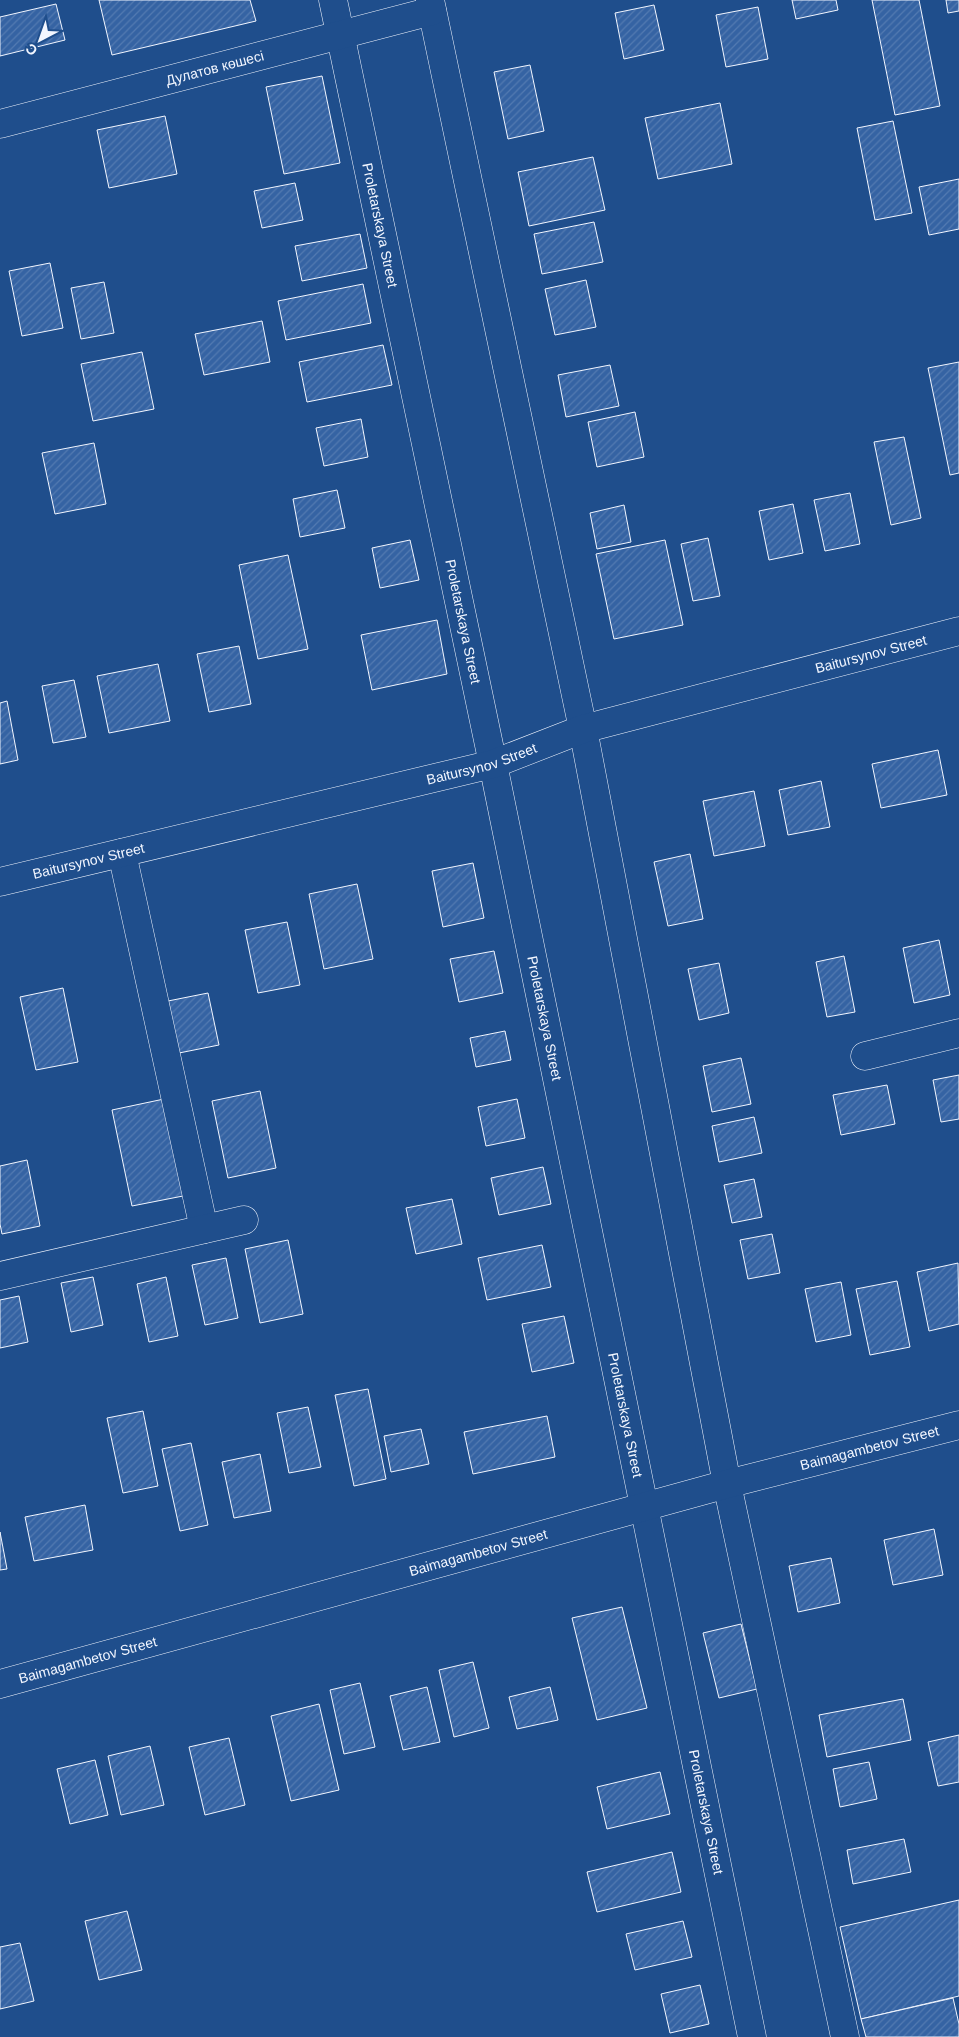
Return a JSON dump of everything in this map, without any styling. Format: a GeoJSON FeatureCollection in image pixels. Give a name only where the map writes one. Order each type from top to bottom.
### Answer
{"type":"FeatureCollection","features":[{"type":"Feature","properties":{"kind":"street","name":"Proletarskaya Street"},"geometry":{"type":"LineString","coordinates":[[333,0],[494,764],[752,2037]]}},
{"type":"Feature","properties":{"kind":"street","name":"Дулатов көшесі"},"geometry":{"type":"LineString","coordinates":[[0,124],[340,35],[431,6]]}},
{"type":"Feature","properties":{"kind":"street"},"geometry":{"type":"LineString","coordinates":[[431,6],[583,728],[727,1484],[845,2037]]}},
{"type":"Feature","properties":{"kind":"street","name":"Baitursynov Street"},"geometry":{"type":"LineString","coordinates":[[0,882],[494,764],[583,728],[959,631]]}},
{"type":"Feature","properties":{"kind":"street"},"geometry":{"type":"LineString","coordinates":[[122,853],[204,1229]]}},
{"type":"Feature","properties":{"kind":"street"},"geometry":{"type":"LineString","coordinates":[[865,1056],[959,1033]]}},
{"type":"Feature","properties":{"kind":"street"},"geometry":{"type":"LineString","coordinates":[[0,1276],[244,1220]]}},
{"type":"Feature","properties":{"kind":"street","name":"Baimagambetov Street"},"geometry":{"type":"LineString","coordinates":[[0,1684],[727,1484],[959,1425]]}},
{"type":"Feature","properties":{"kind":"building"},"geometry":{"type":"Polygon","coordinates":[[[99,0],[250,0],[256,21],[112,55],[99,0]]]}},
{"type":"Feature","properties":{"kind":"building"},"geometry":{"type":"Polygon","coordinates":[[[792,0],[836,0],[838,10],[796,19],[792,0]]]}},
{"type":"Feature","properties":{"kind":"building"},"geometry":{"type":"Polygon","coordinates":[[[872,0],[919,0],[940,106],[895,115],[872,0]]]}},
{"type":"Feature","properties":{"kind":"building"},"geometry":{"type":"Polygon","coordinates":[[[946,0],[959,0],[959,11],[948,13],[946,0]]]}},
{"type":"Feature","properties":{"kind":"building"},"geometry":{"type":"Polygon","coordinates":[[[56,4],[65,40],[0,56],[0,17],[56,4]]]}},
{"type":"Feature","properties":{"kind":"building"},"geometry":{"type":"Polygon","coordinates":[[[654,5],[664,50],[624,59],[615,13],[654,5]]]}},
{"type":"Feature","properties":{"kind":"building"},"geometry":{"type":"Polygon","coordinates":[[[758,7],[768,59],[726,67],[716,15],[758,7]]]}},
{"type":"Feature","properties":{"kind":"building"},"geometry":{"type":"Polygon","coordinates":[[[530,65],[544,131],[508,139],[494,72],[530,65]]]}},
{"type":"Feature","properties":{"kind":"building"},"geometry":{"type":"Polygon","coordinates":[[[322,76],[340,163],[284,174],[266,87],[322,76]]]}},
{"type":"Feature","properties":{"kind":"building"},"geometry":{"type":"Polygon","coordinates":[[[720,103],[732,164],[658,179],[645,118],[720,103]]]}},
{"type":"Feature","properties":{"kind":"building"},"geometry":{"type":"Polygon","coordinates":[[[165,116],[177,174],[109,188],[97,130],[165,116]]]}},
{"type":"Feature","properties":{"kind":"building"},"geometry":{"type":"Polygon","coordinates":[[[893,121],[912,213],[875,220],[857,128],[893,121]]]}},
{"type":"Feature","properties":{"kind":"building"},"geometry":{"type":"Polygon","coordinates":[[[593,157],[605,210],[529,226],[518,172],[593,157]]]}},
{"type":"Feature","properties":{"kind":"building"},"geometry":{"type":"Polygon","coordinates":[[[959,179],[959,229],[929,235],[919,187],[959,179]]]}},
{"type":"Feature","properties":{"kind":"building"},"geometry":{"type":"Polygon","coordinates":[[[295,183],[303,220],[262,228],[254,191],[295,183]]]}},
{"type":"Feature","properties":{"kind":"building"},"geometry":{"type":"Polygon","coordinates":[[[594,222],[603,262],[542,274],[534,234],[594,222]]]}},
{"type":"Feature","properties":{"kind":"building"},"geometry":{"type":"Polygon","coordinates":[[[360,234],[367,268],[302,281],[295,246],[360,234]]]}},
{"type":"Feature","properties":{"kind":"building"},"geometry":{"type":"Polygon","coordinates":[[[50,263],[63,328],[22,336],[9,271],[50,263]]]}},
{"type":"Feature","properties":{"kind":"building"},"geometry":{"type":"Polygon","coordinates":[[[586,280],[596,327],[555,335],[545,289],[586,280]]]}},
{"type":"Feature","properties":{"kind":"building"},"geometry":{"type":"Polygon","coordinates":[[[104,282],[114,333],[81,339],[71,288],[104,282]]]}},
{"type":"Feature","properties":{"kind":"building"},"geometry":{"type":"Polygon","coordinates":[[[363,284],[371,323],[286,340],[278,301],[363,284]]]}},
{"type":"Feature","properties":{"kind":"building"},"geometry":{"type":"Polygon","coordinates":[[[262,321],[270,362],[204,375],[195,334],[262,321]]]}},
{"type":"Feature","properties":{"kind":"building"},"geometry":{"type":"Polygon","coordinates":[[[383,345],[392,385],[307,402],[299,362],[383,345]]]}},
{"type":"Feature","properties":{"kind":"building"},"geometry":{"type":"Polygon","coordinates":[[[142,352],[154,409],[93,421],[81,364],[142,352]]]}},
{"type":"Feature","properties":{"kind":"building"},"geometry":{"type":"Polygon","coordinates":[[[959,362],[959,473],[950,475],[928,368],[959,362]]]}},
{"type":"Feature","properties":{"kind":"building"},"geometry":{"type":"Polygon","coordinates":[[[610,365],[619,406],[566,417],[558,375],[610,365]]]}},
{"type":"Feature","properties":{"kind":"building"},"geometry":{"type":"Polygon","coordinates":[[[635,412],[644,457],[597,467],[588,422],[635,412]]]}},
{"type":"Feature","properties":{"kind":"building"},"geometry":{"type":"Polygon","coordinates":[[[361,419],[368,457],[324,466],[316,428],[361,419]]]}},
{"type":"Feature","properties":{"kind":"building"},"geometry":{"type":"Polygon","coordinates":[[[904,437],[921,518],[891,525],[874,442],[904,437]]]}},
{"type":"Feature","properties":{"kind":"building"},"geometry":{"type":"Polygon","coordinates":[[[94,443],[106,504],[55,514],[42,453],[94,443]]]}},
{"type":"Feature","properties":{"kind":"building"},"geometry":{"type":"Polygon","coordinates":[[[337,490],[345,528],[300,537],[293,499],[337,490]]]}},
{"type":"Feature","properties":{"kind":"building"},"geometry":{"type":"Polygon","coordinates":[[[850,493],[860,544],[825,551],[814,500],[850,493]]]}},
{"type":"Feature","properties":{"kind":"building"},"geometry":{"type":"Polygon","coordinates":[[[793,504],[803,553],[769,560],[759,511],[793,504]]]}},
{"type":"Feature","properties":{"kind":"building"},"geometry":{"type":"Polygon","coordinates":[[[624,505],[631,542],[597,549],[590,513],[624,505]]]}},
{"type":"Feature","properties":{"kind":"building"},"geometry":{"type":"Polygon","coordinates":[[[708,538],[720,596],[693,601],[681,544],[708,538]]]}},
{"type":"Feature","properties":{"kind":"building"},"geometry":{"type":"Polygon","coordinates":[[[410,540],[419,580],[380,588],[372,548],[410,540]]]}},
{"type":"Feature","properties":{"kind":"building"},"geometry":{"type":"Polygon","coordinates":[[[665,540],[683,625],[614,639],[596,554],[665,540]]]}},
{"type":"Feature","properties":{"kind":"building"},"geometry":{"type":"Polygon","coordinates":[[[288,555],[308,649],[258,659],[239,565],[288,555]]]}},
{"type":"Feature","properties":{"kind":"building"},"geometry":{"type":"Polygon","coordinates":[[[437,620],[447,674],[372,690],[361,635],[437,620]]]}},
{"type":"Feature","properties":{"kind":"building"},"geometry":{"type":"Polygon","coordinates":[[[239,646],[251,704],[209,712],[197,654],[239,646]]]}},
{"type":"Feature","properties":{"kind":"building"},"geometry":{"type":"Polygon","coordinates":[[[158,664],[170,721],[109,733],[97,676],[158,664]]]}},
{"type":"Feature","properties":{"kind":"building"},"geometry":{"type":"Polygon","coordinates":[[[74,680],[86,737],[53,743],[42,686],[74,680]]]}},
{"type":"Feature","properties":{"kind":"building"},"geometry":{"type":"Polygon","coordinates":[[[7,701],[18,760],[0,764],[0,703],[7,701]]]}},
{"type":"Feature","properties":{"kind":"building"},"geometry":{"type":"Polygon","coordinates":[[[938,750],[947,795],[881,808],[872,764],[938,750]]]}},
{"type":"Feature","properties":{"kind":"building"},"geometry":{"type":"Polygon","coordinates":[[[821,781],[830,827],[788,835],[779,790],[821,781]]]}},
{"type":"Feature","properties":{"kind":"building"},"geometry":{"type":"Polygon","coordinates":[[[754,791],[765,846],[714,856],[703,801],[754,791]]]}},
{"type":"Feature","properties":{"kind":"building"},"geometry":{"type":"Polygon","coordinates":[[[690,854],[703,919],[668,926],[654,862],[690,854]]]}},
{"type":"Feature","properties":{"kind":"building"},"geometry":{"type":"Polygon","coordinates":[[[473,863],[484,918],[443,927],[432,871],[473,863]]]}},
{"type":"Feature","properties":{"kind":"building"},"geometry":{"type":"Polygon","coordinates":[[[357,884],[373,959],[324,969],[309,894],[357,884]]]}},
{"type":"Feature","properties":{"kind":"building"},"geometry":{"type":"Polygon","coordinates":[[[287,922],[300,985],[258,993],[245,930],[287,922]]]}},
{"type":"Feature","properties":{"kind":"building"},"geometry":{"type":"Polygon","coordinates":[[[939,940],[950,995],[914,1003],[903,948],[939,940]]]}},
{"type":"Feature","properties":{"kind":"building"},"geometry":{"type":"Polygon","coordinates":[[[494,951],[503,993],[459,1002],[450,959],[494,951]]]}},
{"type":"Feature","properties":{"kind":"building"},"geometry":{"type":"Polygon","coordinates":[[[844,956],[855,1012],[827,1017],[816,962],[844,956]]]}},
{"type":"Feature","properties":{"kind":"building"},"geometry":{"type":"Polygon","coordinates":[[[719,963],[729,1013],[699,1020],[688,969],[719,963]]]}},
{"type":"Feature","properties":{"kind":"building"},"geometry":{"type":"Polygon","coordinates":[[[63,988],[78,1062],[36,1070],[20,997],[63,988]]]}},
{"type":"Feature","properties":{"kind":"building"},"geometry":{"type":"Polygon","coordinates":[[[208,993],[219,1045],[179,1053],[168,1001],[208,993]]]}},
{"type":"Feature","properties":{"kind":"building"},"geometry":{"type":"Polygon","coordinates":[[[505,1031],[511,1060],[476,1067],[470,1038],[505,1031]]]}},
{"type":"Feature","properties":{"kind":"building"},"geometry":{"type":"Polygon","coordinates":[[[741,1058],[751,1104],[712,1112],[703,1066],[741,1058]]]}},
{"type":"Feature","properties":{"kind":"building"},"geometry":{"type":"Polygon","coordinates":[[[959,1075],[959,1119],[941,1122],[933,1080],[959,1075]]]}},
{"type":"Feature","properties":{"kind":"building"},"geometry":{"type":"Polygon","coordinates":[[[887,1085],[895,1124],[841,1135],[833,1095],[887,1085]]]}},
{"type":"Feature","properties":{"kind":"building"},"geometry":{"type":"Polygon","coordinates":[[[260,1091],[276,1168],[228,1178],[212,1101],[260,1091]]]}},
{"type":"Feature","properties":{"kind":"building"},"geometry":{"type":"Polygon","coordinates":[[[164,1099],[183,1196],[132,1206],[112,1110],[164,1099]]]}},
{"type":"Feature","properties":{"kind":"building"},"geometry":{"type":"Polygon","coordinates":[[[517,1099],[525,1138],[486,1146],[478,1107],[517,1099]]]}},
{"type":"Feature","properties":{"kind":"building"},"geometry":{"type":"Polygon","coordinates":[[[754,1117],[762,1153],[719,1162],[712,1126],[754,1117]]]}},
{"type":"Feature","properties":{"kind":"building"},"geometry":{"type":"Polygon","coordinates":[[[27,1160],[40,1226],[2,1234],[0,1224],[0,1166],[27,1160]]]}},
{"type":"Feature","properties":{"kind":"building"},"geometry":{"type":"Polygon","coordinates":[[[543,1167],[551,1204],[499,1215],[491,1178],[543,1167]]]}},
{"type":"Feature","properties":{"kind":"building"},"geometry":{"type":"Polygon","coordinates":[[[754,1179],[762,1217],[732,1223],[724,1185],[754,1179]]]}},
{"type":"Feature","properties":{"kind":"building"},"geometry":{"type":"Polygon","coordinates":[[[452,1199],[462,1244],[416,1254],[406,1208],[452,1199]]]}},
{"type":"Feature","properties":{"kind":"building"},"geometry":{"type":"Polygon","coordinates":[[[772,1234],[780,1273],[748,1279],[740,1240],[772,1234]]]}},
{"type":"Feature","properties":{"kind":"building"},"geometry":{"type":"Polygon","coordinates":[[[288,1240],[303,1314],[260,1323],[245,1249],[288,1240]]]}},
{"type":"Feature","properties":{"kind":"building"},"geometry":{"type":"Polygon","coordinates":[[[542,1245],[551,1287],[487,1300],[478,1258],[542,1245]]]}},
{"type":"Feature","properties":{"kind":"building"},"geometry":{"type":"Polygon","coordinates":[[[226,1258],[238,1318],[205,1325],[192,1265],[226,1258]]]}},
{"type":"Feature","properties":{"kind":"building"},"geometry":{"type":"Polygon","coordinates":[[[958,1263],[959,1324],[929,1331],[917,1272],[958,1263]]]}},
{"type":"Feature","properties":{"kind":"building"},"geometry":{"type":"Polygon","coordinates":[[[93,1277],[103,1325],[71,1332],[61,1283],[93,1277]]]}},
{"type":"Feature","properties":{"kind":"building"},"geometry":{"type":"Polygon","coordinates":[[[166,1277],[178,1336],[149,1342],[137,1284],[166,1277]]]}},
{"type":"Feature","properties":{"kind":"building"},"geometry":{"type":"Polygon","coordinates":[[[897,1281],[910,1347],[870,1355],[856,1289],[897,1281]]]}},
{"type":"Feature","properties":{"kind":"building"},"geometry":{"type":"Polygon","coordinates":[[[841,1282],[851,1335],[816,1342],[805,1289],[841,1282]]]}},
{"type":"Feature","properties":{"kind":"building"},"geometry":{"type":"Polygon","coordinates":[[[19,1296],[28,1342],[0,1348],[0,1300],[19,1296]]]}},
{"type":"Feature","properties":{"kind":"building"},"geometry":{"type":"Polygon","coordinates":[[[564,1316],[574,1363],[532,1372],[522,1324],[564,1316]]]}},
{"type":"Feature","properties":{"kind":"building"},"geometry":{"type":"Polygon","coordinates":[[[368,1389],[386,1479],[354,1486],[335,1395],[368,1389]]]}},
{"type":"Feature","properties":{"kind":"building"},"geometry":{"type":"Polygon","coordinates":[[[308,1407],[321,1467],[289,1473],[277,1413],[308,1407]]]}},
{"type":"Feature","properties":{"kind":"building"},"geometry":{"type":"Polygon","coordinates":[[[143,1411],[158,1486],[123,1493],[107,1418],[143,1411]]]}},
{"type":"Feature","properties":{"kind":"building"},"geometry":{"type":"Polygon","coordinates":[[[547,1416],[555,1457],[473,1474],[464,1432],[547,1416]]]}},
{"type":"Feature","properties":{"kind":"building"},"geometry":{"type":"Polygon","coordinates":[[[421,1429],[429,1464],[391,1472],[384,1436],[421,1429]]]}},
{"type":"Feature","properties":{"kind":"building"},"geometry":{"type":"Polygon","coordinates":[[[191,1443],[208,1525],[180,1531],[162,1449],[191,1443]]]}},
{"type":"Feature","properties":{"kind":"building"},"geometry":{"type":"Polygon","coordinates":[[[260,1454],[271,1511],[234,1518],[222,1462],[260,1454]]]}},
{"type":"Feature","properties":{"kind":"building"},"geometry":{"type":"Polygon","coordinates":[[[85,1505],[93,1550],[34,1561],[25,1517],[85,1505]]]}},
{"type":"Feature","properties":{"kind":"building"},"geometry":{"type":"Polygon","coordinates":[[[934,1529],[943,1575],[893,1585],[884,1540],[934,1529]]]}},
{"type":"Feature","properties":{"kind":"building"},"geometry":{"type":"Polygon","coordinates":[[[0,1532],[7,1569],[0,1570],[0,1532]]]}},
{"type":"Feature","properties":{"kind":"building"},"geometry":{"type":"Polygon","coordinates":[[[831,1558],[840,1603],[798,1612],[789,1566],[831,1558]]]}},
{"type":"Feature","properties":{"kind":"building"},"geometry":{"type":"Polygon","coordinates":[[[622,1607],[647,1708],[597,1720],[572,1618],[622,1607]]]}},
{"type":"Feature","properties":{"kind":"building"},"geometry":{"type":"Polygon","coordinates":[[[741,1624],[757,1689],[719,1698],[703,1633],[741,1624]]]}},
{"type":"Feature","properties":{"kind":"building"},"geometry":{"type":"Polygon","coordinates":[[[473,1662],[489,1728],[454,1737],[439,1670],[473,1662]]]}},
{"type":"Feature","properties":{"kind":"building"},"geometry":{"type":"Polygon","coordinates":[[[360,1683],[375,1747],[344,1754],[330,1690],[360,1683]]]}},
{"type":"Feature","properties":{"kind":"building"},"geometry":{"type":"Polygon","coordinates":[[[427,1687],[440,1742],[403,1750],[390,1696],[427,1687]]]}},
{"type":"Feature","properties":{"kind":"building"},"geometry":{"type":"Polygon","coordinates":[[[550,1687],[558,1720],[517,1729],[509,1697],[550,1687]]]}},
{"type":"Feature","properties":{"kind":"building"},"geometry":{"type":"Polygon","coordinates":[[[903,1699],[911,1740],[827,1757],[819,1715],[903,1699]]]}},
{"type":"Feature","properties":{"kind":"building"},"geometry":{"type":"Polygon","coordinates":[[[319,1704],[339,1790],[291,1801],[271,1716],[319,1704]]]}},
{"type":"Feature","properties":{"kind":"building"},"geometry":{"type":"Polygon","coordinates":[[[959,1735],[959,1782],[938,1786],[928,1742],[959,1735]]]}},
{"type":"Feature","properties":{"kind":"building"},"geometry":{"type":"Polygon","coordinates":[[[229,1738],[245,1805],[205,1815],[189,1747],[229,1738]]]}},
{"type":"Feature","properties":{"kind":"building"},"geometry":{"type":"Polygon","coordinates":[[[150,1746],[164,1805],[121,1815],[108,1756],[150,1746]]]}},
{"type":"Feature","properties":{"kind":"building"},"geometry":{"type":"Polygon","coordinates":[[[95,1760],[108,1815],[70,1824],[57,1769],[95,1760]]]}},
{"type":"Feature","properties":{"kind":"building"},"geometry":{"type":"Polygon","coordinates":[[[869,1762],[877,1799],[840,1807],[833,1769],[869,1762]]]}},
{"type":"Feature","properties":{"kind":"building"},"geometry":{"type":"Polygon","coordinates":[[[660,1772],[670,1814],[607,1829],[597,1787],[660,1772]]]}},
{"type":"Feature","properties":{"kind":"building"},"geometry":{"type":"Polygon","coordinates":[[[904,1839],[911,1872],[853,1884],[847,1850],[904,1839]]]}},
{"type":"Feature","properties":{"kind":"building"},"geometry":{"type":"Polygon","coordinates":[[[672,1852],[681,1892],[597,1912],[587,1872],[672,1852]]]}},
{"type":"Feature","properties":{"kind":"building"},"geometry":{"type":"Polygon","coordinates":[[[959,1900],[959,1996],[861,2019],[840,1927],[959,1900]]]}},
{"type":"Feature","properties":{"kind":"building"},"geometry":{"type":"Polygon","coordinates":[[[127,1911],[142,1970],[99,1980],[85,1921],[127,1911]]]}},
{"type":"Feature","properties":{"kind":"building"},"geometry":{"type":"Polygon","coordinates":[[[683,1921],[692,1957],[635,1970],[626,1934],[683,1921]]]}},
{"type":"Feature","properties":{"kind":"building"},"geometry":{"type":"Polygon","coordinates":[[[20,1943],[34,2001],[0,2009],[0,1947],[20,1943]]]}},
{"type":"Feature","properties":{"kind":"building"},"geometry":{"type":"Polygon","coordinates":[[[700,1985],[709,2024],[670,2033],[661,1994],[700,1985]]]}},
{"type":"Feature","properties":{"kind":"building"},"geometry":{"type":"Polygon","coordinates":[[[953,1998],[959,2024],[959,2037],[866,2037],[861,2019],[953,1998]]]}}]}
